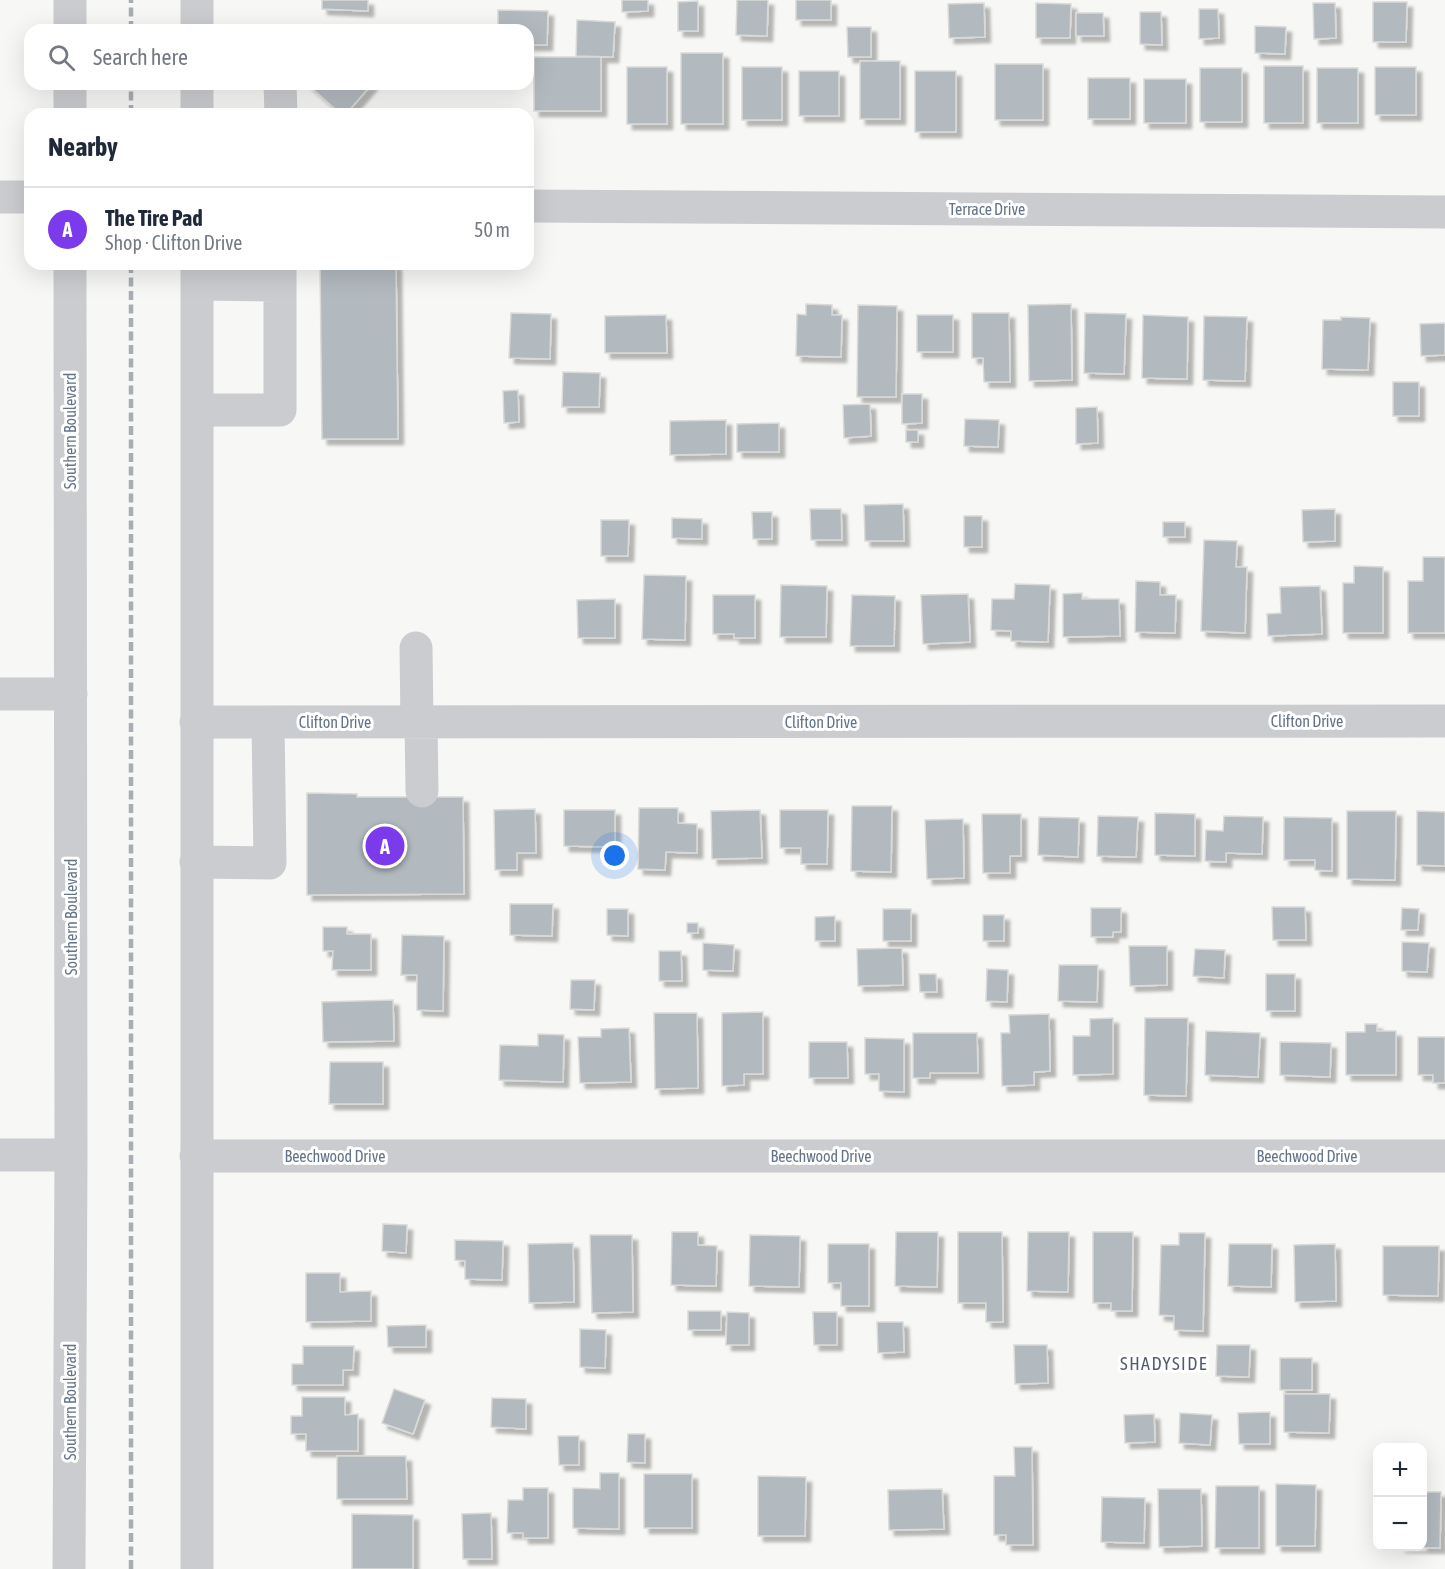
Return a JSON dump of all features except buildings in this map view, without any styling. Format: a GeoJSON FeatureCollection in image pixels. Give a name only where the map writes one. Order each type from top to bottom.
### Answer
{"type":"FeatureCollection","features":[{"type":"Feature","properties":{"kind":"street"},"geometry":{"type":"LineString","coordinates":[[70,0],[70,24]]}},
{"type":"Feature","properties":{"kind":"street"},"geometry":{"type":"LineString","coordinates":[[197,0],[197,24]]}},
{"type":"Feature","properties":{"kind":"street"},"geometry":{"type":"LineString","coordinates":[[70,90],[70,108]]}},
{"type":"Feature","properties":{"kind":"street"},"geometry":{"type":"LineString","coordinates":[[197,90],[197,108]]}},
{"type":"Feature","properties":{"kind":"street"},"geometry":{"type":"LineString","coordinates":[[280,90],[281,108]]}},
{"type":"Feature","properties":{"kind":"street"},"geometry":{"type":"LineString","coordinates":[[0,196],[24,196]]}},
{"type":"Feature","properties":{"kind":"street","name":"Terrace Drive"},"geometry":{"type":"LineString","coordinates":[[534,206],[1445,212]]}},
{"type":"Feature","properties":{"kind":"street","name":"Southern Boulevard"},"geometry":{"type":"LineString","coordinates":[[69,1569],[70,270]]}},
{"type":"Feature","properties":{"kind":"street"},"geometry":{"type":"LineString","coordinates":[[197,410],[280,410],[280,275],[197,274],[196,722],[197,1569]]}},
{"type":"Feature","properties":{"kind":"street"},"geometry":{"type":"LineString","coordinates":[[416,648],[422,791]]}},
{"type":"Feature","properties":{"kind":"street"},"geometry":{"type":"LineString","coordinates":[[0,694],[70,694]]}},
{"type":"Feature","properties":{"kind":"street","name":"Clifton Drive"},"geometry":{"type":"LineString","coordinates":[[196,722],[1445,721]]}},
{"type":"Feature","properties":{"kind":"street"},"geometry":{"type":"LineString","coordinates":[[196,862],[270,863],[268,722]]}},
{"type":"Feature","properties":{"kind":"street"},"geometry":{"type":"LineString","coordinates":[[0,1155],[71,1155]]}},
{"type":"Feature","properties":{"kind":"street","name":"Beechwood Drive"},"geometry":{"type":"LineString","coordinates":[[196,1156],[1445,1156]]}},
{"type":"Feature","properties":{"kind":"railway"},"geometry":{"type":"LineString","coordinates":[[131,0],[131,24]]}},
{"type":"Feature","properties":{"kind":"railway"},"geometry":{"type":"LineString","coordinates":[[131,90],[131,108]]}},
{"type":"Feature","properties":{"kind":"railway"},"geometry":{"type":"LineString","coordinates":[[131,270],[131,1569]]}},
{"type":"Feature","properties":{"kind":"place","name":"The Tire Pad"},"geometry":{"type":"Point","coordinates":[385,846]}},
{"type":"Feature","properties":{"kind":"district","name":"SHADYSIDE"},"geometry":{"type":"Point","coordinates":[1164,1363]}}]}
